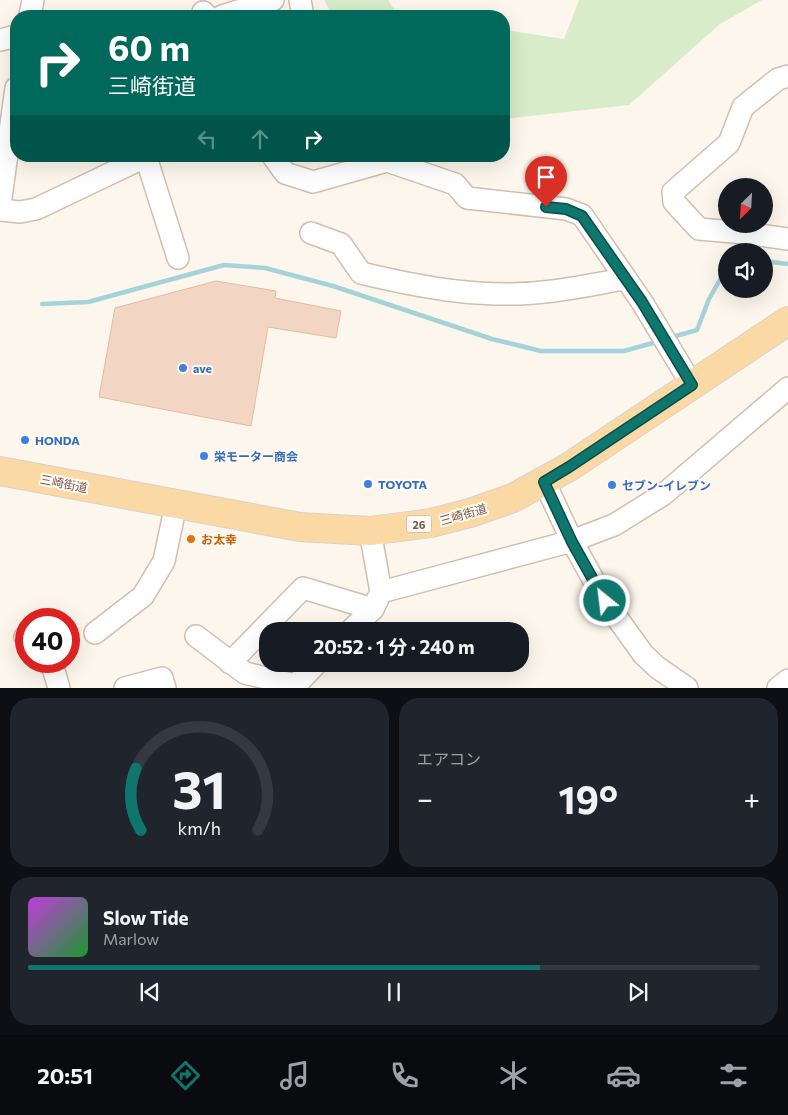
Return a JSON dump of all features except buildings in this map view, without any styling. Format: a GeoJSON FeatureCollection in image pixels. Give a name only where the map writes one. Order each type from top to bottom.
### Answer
{"type":"FeatureCollection","features":[{"type":"Feature","properties":{"kind":"main road","name":"三崎街道"},"geometry":{"type":"LineString","coordinates":[[0,472],[300,527],[370,531],[431,522],[470,513],[513,498],[544,482],[788,322]]}},
{"type":"Feature","properties":{"kind":"street"},"geometry":{"type":"LineString","coordinates":[[232,10],[273,0]]}},
{"type":"Feature","properties":{"kind":"street"},"geometry":{"type":"LineString","coordinates":[[788,76],[778,79],[743,107],[729,143],[673,192],[674,202],[699,230],[745,233],[788,239]]}},
{"type":"Feature","properties":{"kind":"street"},"geometry":{"type":"LineString","coordinates":[[0,205],[8,130]]}},
{"type":"Feature","properties":{"kind":"street"},"geometry":{"type":"LineString","coordinates":[[0,210],[20,212],[36,210],[137,162]]}},
{"type":"Feature","properties":{"kind":"street"},"geometry":{"type":"LineString","coordinates":[[149,162],[178,258]]}},
{"type":"Feature","properties":{"kind":"street"},"geometry":{"type":"LineString","coordinates":[[278,162],[285,173],[313,182],[383,162]]}},
{"type":"Feature","properties":{"kind":"street"},"geometry":{"type":"LineString","coordinates":[[390,162],[455,184],[468,198],[566,209],[582,216],[624,279],[642,302],[692,385]]}},
{"type":"Feature","properties":{"kind":"street"},"geometry":{"type":"LineString","coordinates":[[311,233],[340,244],[361,273],[417,287],[505,294],[552,291],[624,279]]}},
{"type":"Feature","properties":{"kind":"street"},"geometry":{"type":"LineString","coordinates":[[230,662],[303,588],[377,601],[572,542],[614,525],[664,494],[788,388]]}},
{"type":"Feature","properties":{"kind":"street"},"geometry":{"type":"LineString","coordinates":[[544,482],[572,542],[605,601],[643,654],[658,668],[687,688]]}},
{"type":"Feature","properties":{"kind":"street"},"geometry":{"type":"LineString","coordinates":[[95,634],[143,596],[164,561],[176,504]]}},
{"type":"Feature","properties":{"kind":"street"},"geometry":{"type":"LineString","coordinates":[[358,622],[377,601],[370,531]]}},
{"type":"Feature","properties":{"kind":"street"},"geometry":{"type":"LineString","coordinates":[[196,636],[245,673],[294,686],[308,672]]}},
{"type":"Feature","properties":{"kind":"street"},"geometry":{"type":"LineString","coordinates":[[55,673],[59,688]]}},
{"type":"Feature","properties":{"kind":"street"},"geometry":{"type":"LineString","coordinates":[[125,688],[162,678],[165,688]]}},
{"type":"Feature","properties":{"kind":"street"},"geometry":{"type":"LineString","coordinates":[[778,688],[788,680]]}},
{"type":"Feature","properties":{"kind":"green space"},"geometry":{"type":"Polygon","coordinates":[[[324,0],[388,0],[394,10],[330,10],[324,0]]]}},
{"type":"Feature","properties":{"kind":"green space"},"geometry":{"type":"Polygon","coordinates":[[[579,0],[762,0],[720,24],[629,105],[510,118],[510,31],[564,39],[579,0]]]}},
{"type":"Feature","properties":{"kind":"waterway"},"geometry":{"type":"LineString","coordinates":[[773,262],[788,264]]}},
{"type":"Feature","properties":{"kind":"waterway"},"geometry":{"type":"LineString","coordinates":[[42,304],[88,302],[224,265],[265,268],[333,286],[492,339],[541,351],[624,351],[660,341]]}},
{"type":"Feature","properties":{"kind":"waterway"},"geometry":{"type":"LineString","coordinates":[[669,338],[697,330],[709,299],[718,283]]}},
{"type":"Feature","properties":{"kind":"place","name":"ave"},"geometry":{"type":"Point","coordinates":[183,368]}},
{"type":"Feature","properties":{"kind":"place","name":"HONDA"},"geometry":{"type":"Point","coordinates":[25,440]}},
{"type":"Feature","properties":{"kind":"place","name":"栄モーター商会"},"geometry":{"type":"Point","coordinates":[204,456]}},
{"type":"Feature","properties":{"kind":"place","name":"TOYOTA"},"geometry":{"type":"Point","coordinates":[368,484]}},
{"type":"Feature","properties":{"kind":"place","name":"セブン-イレブン"},"geometry":{"type":"Point","coordinates":[612,485]}},
{"type":"Feature","properties":{"kind":"place","name":"お太幸"},"geometry":{"type":"Point","coordinates":[191,539]}},
{"type":"Feature","properties":{"kind":"route"},"geometry":{"type":"LineString","coordinates":[[546,207],[566,209],[582,216],[624,279],[642,302],[692,385],[544,482],[572,542],[605,601]]}}]}
